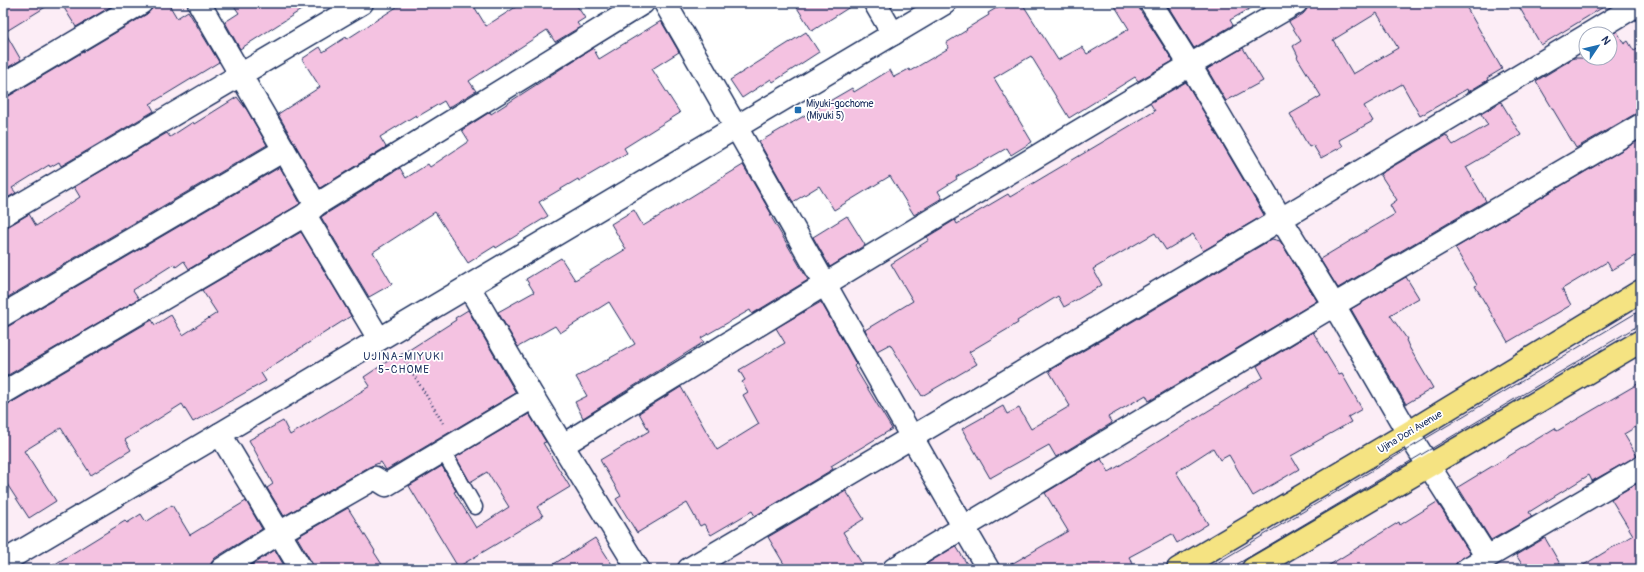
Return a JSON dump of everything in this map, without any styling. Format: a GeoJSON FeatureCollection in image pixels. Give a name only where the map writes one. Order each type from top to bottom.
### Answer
{"type":"FeatureCollection","features":[{"type":"Feature","properties":{"kind":"highway","name":"Ujina Dori Avenue"},"geometry":{"type":"LineString","coordinates":[[1178,569],[1408,433],[1641,292]]}},
{"type":"Feature","properties":{"kind":"highway"},"geometry":{"type":"LineString","coordinates":[[1253,569],[1641,341]]}},
{"type":"Feature","properties":{"kind":"street"},"geometry":{"type":"LineString","coordinates":[[3,85],[141,3]]}},
{"type":"Feature","properties":{"kind":"street"},"geometry":{"type":"LineString","coordinates":[[199,3],[284,150],[310,210],[388,344]]}},
{"type":"Feature","properties":{"kind":"street"},"geometry":{"type":"LineString","coordinates":[[3,215],[362,3]]}},
{"type":"Feature","properties":{"kind":"street"},"geometry":{"type":"LineString","coordinates":[[3,393],[310,210],[644,3]]}},
{"type":"Feature","properties":{"kind":"street"},"geometry":{"type":"LineString","coordinates":[[665,3],[736,126],[910,437],[988,569]]}},
{"type":"Feature","properties":{"kind":"street"},"geometry":{"type":"LineString","coordinates":[[875,3],[893,34]]}},
{"type":"Feature","properties":{"kind":"street"},"geometry":{"type":"LineString","coordinates":[[6,569],[3,563],[220,434],[388,344],[469,287],[736,126],[945,3]]}},
{"type":"Feature","properties":{"kind":"street"},"geometry":{"type":"LineString","coordinates":[[1151,3],[1190,65],[1281,219],[1334,305],[1408,433],[1487,557]]}},
{"type":"Feature","properties":{"kind":"street"},"geometry":{"type":"LineString","coordinates":[[563,445],[825,284],[1296,3]]}},
{"type":"Feature","properties":{"kind":"street"},"geometry":{"type":"LineString","coordinates":[[1602,26],[1640,3]]}},
{"type":"Feature","properties":{"kind":"street"},"geometry":{"type":"LineString","coordinates":[[689,569],[1281,219],[1578,41]]}},
{"type":"Feature","properties":{"kind":"street"},"geometry":{"type":"LineString","coordinates":[[894,569],[1334,305],[1641,125]]}},
{"type":"Feature","properties":{"kind":"street"},"geometry":{"type":"LineString","coordinates":[[3,315],[284,150]]}},
{"type":"Feature","properties":{"kind":"street"},"geometry":{"type":"LineString","coordinates":[[469,287],[638,569]]}},
{"type":"Feature","properties":{"kind":"street"},"geometry":{"type":"LineString","coordinates":[[222,569],[279,533],[375,478],[386,485],[534,397]]}},
{"type":"Feature","properties":{"kind":"street"},"geometry":{"type":"LineString","coordinates":[[220,434],[301,569]]}},
{"type":"Feature","properties":{"kind":"street"},"geometry":{"type":"LineString","coordinates":[[1467,569],[1641,467]]}},
{"type":"Feature","properties":{"kind":"lane"},"geometry":{"type":"LineString","coordinates":[[449,448],[475,507]]}},
{"type":"Feature","properties":{"kind":"path"},"geometry":{"type":"LineString","coordinates":[[388,344],[449,448]]}},
{"type":"Feature","properties":{"kind":"shaded area"},"geometry":{"type":"Polygon","coordinates":[[[3,3],[192,3],[316,200],[306,216],[380,342],[470,288],[567,444],[1320,3],[1633,3],[1641,17],[1641,569],[3,569],[3,3]]]}},
{"type":"Feature","properties":{"kind":"building"},"geometry":{"type":"Polygon","coordinates":[[[3,3],[52,3],[5,32],[21,60],[3,70],[3,3]]]}},
{"type":"Feature","properties":{"kind":"building"},"geometry":{"type":"Polygon","coordinates":[[[61,3],[117,3],[76,27],[61,3]]]}},
{"type":"Feature","properties":{"kind":"building"},"geometry":{"type":"Polygon","coordinates":[[[153,3],[168,3],[177,18],[188,11],[219,62],[150,104],[154,111],[61,166],[59,162],[50,167],[49,165],[12,188],[16,193],[3,200],[3,97],[9,96],[147,14],[152,9],[153,3]]]}},
{"type":"Feature","properties":{"kind":"building"},"geometry":{"type":"Polygon","coordinates":[[[232,3],[312,3],[240,49],[225,22],[239,13],[232,3]]]}},
{"type":"Feature","properties":{"kind":"building"},"geometry":{"type":"Polygon","coordinates":[[[403,3],[472,3],[486,26],[522,3],[575,3],[585,18],[577,23],[580,27],[555,42],[547,30],[469,81],[476,91],[448,108],[444,101],[417,117],[416,115],[380,137],[386,147],[320,188],[278,114],[320,87],[302,59],[320,47],[323,52],[346,37],[347,39],[403,3]]]}},
{"type":"Feature","properties":{"kind":"building"},"geometry":{"type":"Polygon","coordinates":[[[794,3],[856,3],[812,31],[794,3]]]}},
{"type":"Feature","properties":{"kind":"building"},"geometry":{"type":"Polygon","coordinates":[[[1005,3],[1022,3],[1058,60],[1082,47],[1087,54],[1129,29],[1113,3],[1139,3],[1140,10],[1173,61],[1138,81],[1135,77],[1069,118],[1031,56],[994,78],[1032,142],[1011,155],[1007,148],[956,177],[957,179],[938,191],[942,198],[914,215],[890,176],[834,210],[819,186],[793,202],[759,142],[852,88],[854,92],[890,70],[894,77],[909,69],[910,71],[949,48],[946,43],[989,15],[988,13],[1005,3]]]}},
{"type":"Feature","properties":{"kind":"building"},"geometry":{"type":"Polygon","coordinates":[[[1166,3],[1260,3],[1230,20],[1233,25],[1194,48],[1166,3]]]}},
{"type":"Feature","properties":{"kind":"building"},"geometry":{"type":"Polygon","coordinates":[[[1308,3],[1464,3],[1502,69],[1487,78],[1488,80],[1468,92],[1467,89],[1420,116],[1402,84],[1364,106],[1373,121],[1339,140],[1343,146],[1321,158],[1313,145],[1309,147],[1290,114],[1321,96],[1297,57],[1298,56],[1293,46],[1301,41],[1289,22],[1303,14],[1307,9],[1308,3]],[[1377,13],[1333,40],[1353,74],[1398,48],[1377,13]]]}},
{"type":"Feature","properties":{"kind":"building"},"geometry":{"type":"Polygon","coordinates":[[[1517,3],[1610,3],[1541,45],[1517,3]]]}},
{"type":"Feature","properties":{"kind":"building"},"geometry":{"type":"Polygon","coordinates":[[[661,21],[679,52],[652,69],[680,113],[624,148],[627,153],[539,202],[548,216],[496,248],[495,246],[468,263],[435,212],[373,252],[392,284],[369,297],[321,217],[400,168],[406,178],[428,164],[430,167],[469,141],[462,130],[490,112],[491,114],[593,48],[599,59],[661,21]]]}},
{"type":"Feature","properties":{"kind":"building"},"geometry":{"type":"Polygon","coordinates":[[[806,32],[819,52],[773,82],[771,79],[742,98],[730,80],[806,32]]]}},
{"type":"Feature","properties":{"kind":"building"},"geometry":{"type":"Polygon","coordinates":[[[1618,33],[1624,44],[1628,41],[1634,51],[1641,47],[1641,113],[1635,114],[1576,148],[1536,81],[1574,58],[1578,58],[1578,66],[1618,66],[1618,33]]]}},
{"type":"Feature","properties":{"kind":"building"},"geometry":{"type":"Polygon","coordinates":[[[1243,48],[1263,81],[1226,101],[1207,69],[1243,48]]]}},
{"type":"Feature","properties":{"kind":"building"},"geometry":{"type":"Polygon","coordinates":[[[1186,82],[1264,215],[1203,251],[1193,234],[1166,250],[1155,233],[1093,269],[1102,285],[1064,307],[1058,296],[1017,321],[1018,323],[969,352],[977,364],[922,396],[890,344],[877,351],[865,330],[913,301],[891,264],[929,240],[927,237],[955,220],[957,224],[1008,194],[1010,197],[1155,111],[1150,103],[1186,82]]]}},
{"type":"Feature","properties":{"kind":"building"},"geometry":{"type":"Polygon","coordinates":[[[237,97],[247,110],[267,145],[3,300],[3,227],[9,226],[29,214],[36,226],[80,197],[74,187],[167,133],[170,137],[193,122],[194,124],[237,97]]]}},
{"type":"Feature","properties":{"kind":"building"},"geometry":{"type":"Polygon","coordinates":[[[1501,102],[1521,135],[1466,167],[1486,201],[1338,288],[1320,259],[1395,214],[1390,205],[1397,200],[1380,174],[1446,135],[1453,145],[1488,125],[1481,114],[1501,102]]]}},
{"type":"Feature","properties":{"kind":"building"},"geometry":{"type":"Polygon","coordinates":[[[1641,139],[1641,253],[1612,270],[1607,262],[1562,289],[1571,305],[1508,342],[1475,286],[1477,285],[1455,248],[1641,139]]]}},
{"type":"Feature","properties":{"kind":"building"},"geometry":{"type":"Polygon","coordinates":[[[743,165],[808,280],[752,314],[750,310],[701,338],[704,342],[583,418],[575,402],[587,396],[576,377],[635,344],[609,302],[560,333],[555,326],[518,347],[498,312],[534,292],[526,279],[561,258],[575,280],[626,249],[611,224],[634,210],[643,226],[743,165]]]}},
{"type":"Feature","properties":{"kind":"building"},"geometry":{"type":"Polygon","coordinates":[[[280,167],[300,203],[298,205],[189,269],[184,261],[176,267],[174,264],[133,290],[139,299],[3,378],[3,327],[9,326],[280,167]]]}},
{"type":"Feature","properties":{"kind":"building"},"geometry":{"type":"Polygon","coordinates":[[[847,216],[865,245],[830,267],[813,237],[847,216]]]}},
{"type":"Feature","properties":{"kind":"building"},"geometry":{"type":"Polygon","coordinates":[[[301,232],[351,316],[261,373],[266,381],[193,422],[182,404],[125,440],[131,450],[91,475],[61,428],[24,451],[56,501],[29,518],[3,478],[3,405],[9,404],[152,320],[155,325],[171,315],[183,335],[217,313],[202,290],[301,232]]]}},
{"type":"Feature","properties":{"kind":"building"},"geometry":{"type":"Polygon","coordinates":[[[1272,239],[1280,241],[1317,301],[1149,401],[1146,395],[1108,417],[1112,423],[1056,457],[1049,445],[990,478],[962,429],[1003,406],[1007,414],[1019,408],[1031,429],[1070,406],[1049,371],[1272,239]]]}},
{"type":"Feature","properties":{"kind":"building"},"geometry":{"type":"Polygon","coordinates":[[[1406,277],[1419,298],[1390,315],[1407,339],[1406,340],[1409,347],[1433,388],[1406,404],[1351,309],[1406,277]]]}},
{"type":"Feature","properties":{"kind":"building"},"geometry":{"type":"Polygon","coordinates":[[[821,302],[856,364],[854,366],[892,429],[831,466],[833,469],[755,516],[752,511],[711,535],[704,524],[700,526],[687,503],[637,533],[616,499],[621,496],[600,460],[649,431],[639,413],[681,387],[717,450],[759,424],[743,395],[748,392],[742,382],[745,380],[739,370],[785,343],[776,328],[821,302]]]}},
{"type":"Feature","properties":{"kind":"building"},"geometry":{"type":"Polygon","coordinates":[[[468,310],[516,393],[386,470],[381,462],[369,467],[284,516],[267,488],[273,484],[249,440],[283,421],[290,435],[370,386],[364,377],[397,355],[398,357],[456,320],[455,318],[468,310]]]}},
{"type":"Feature","properties":{"kind":"building"},"geometry":{"type":"Polygon","coordinates":[[[1313,332],[1339,375],[1342,374],[1362,409],[1348,417],[1351,422],[1291,456],[1299,469],[1253,496],[1229,455],[1220,460],[1213,448],[1176,472],[1208,524],[1177,543],[1172,534],[1129,557],[1136,569],[1003,569],[1068,531],[1045,493],[1101,459],[1109,472],[1263,377],[1257,366],[1313,332]]]}},
{"type":"Feature","properties":{"kind":"building"},"geometry":{"type":"Polygon","coordinates":[[[1641,382],[1641,424],[1624,434],[1637,456],[1592,481],[1589,475],[1529,512],[1532,517],[1491,540],[1458,487],[1555,428],[1557,431],[1641,382]]]}},
{"type":"Feature","properties":{"kind":"building"},"geometry":{"type":"Polygon","coordinates":[[[529,414],[546,442],[543,443],[570,487],[537,507],[543,516],[458,567],[409,486],[442,466],[456,491],[454,492],[476,528],[509,507],[487,472],[470,482],[456,457],[529,414]]]}},
{"type":"Feature","properties":{"kind":"building"},"geometry":{"type":"Polygon","coordinates":[[[1636,484],[1641,492],[1641,569],[1577,569],[1633,535],[1611,499],[1636,484]]]}},
{"type":"Feature","properties":{"kind":"building"},"geometry":{"type":"Polygon","coordinates":[[[846,491],[864,519],[843,532],[865,569],[787,569],[768,537],[846,491]]]}},
{"type":"Feature","properties":{"kind":"building"},"geometry":{"type":"Polygon","coordinates":[[[246,501],[262,529],[215,558],[211,563],[210,569],[47,569],[125,521],[127,523],[141,514],[146,522],[172,505],[190,535],[246,501]]]}},
{"type":"Feature","properties":{"kind":"building"},"geometry":{"type":"Polygon","coordinates":[[[1437,502],[1470,553],[1456,563],[1455,569],[1323,569],[1399,522],[1400,525],[1437,502]]]}},
{"type":"Feature","properties":{"kind":"building"},"geometry":{"type":"Polygon","coordinates":[[[348,508],[385,569],[313,569],[312,563],[297,537],[348,508]]]}},
{"type":"Feature","properties":{"kind":"building"},"geometry":{"type":"Polygon","coordinates":[[[595,538],[615,569],[546,569],[595,538]]]}},
{"type":"Feature","properties":{"kind":"building"},"geometry":{"type":"Polygon","coordinates":[[[1545,538],[1563,569],[1525,569],[1516,555],[1545,538]]]}},
{"type":"Feature","properties":{"kind":"building"},"geometry":{"type":"Polygon","coordinates":[[[956,546],[970,569],[918,569],[956,546]]]}},
{"type":"Feature","properties":{"kind":"building"},"geometry":{"type":"Polygon","coordinates":[[[275,550],[286,569],[245,569],[275,550]]]}},
{"type":"Feature","properties":{"kind":"tram line"},"geometry":{"type":"LineString","coordinates":[[1207,569],[1641,310]]}},
{"type":"Feature","properties":{"kind":"tram line"},"geometry":{"type":"LineString","coordinates":[[1229,569],[1641,324]]}},
{"type":"Feature","properties":{"kind":"place","name":"Miyuki-gochome (Miyuki 5)"},"geometry":{"type":"Point","coordinates":[798,110]}},
{"type":"Feature","properties":{"kind":"district","name":"UJINA-MIYUKI 5-CHOME"},"geometry":{"type":"Point","coordinates":[404,362]}}]}
